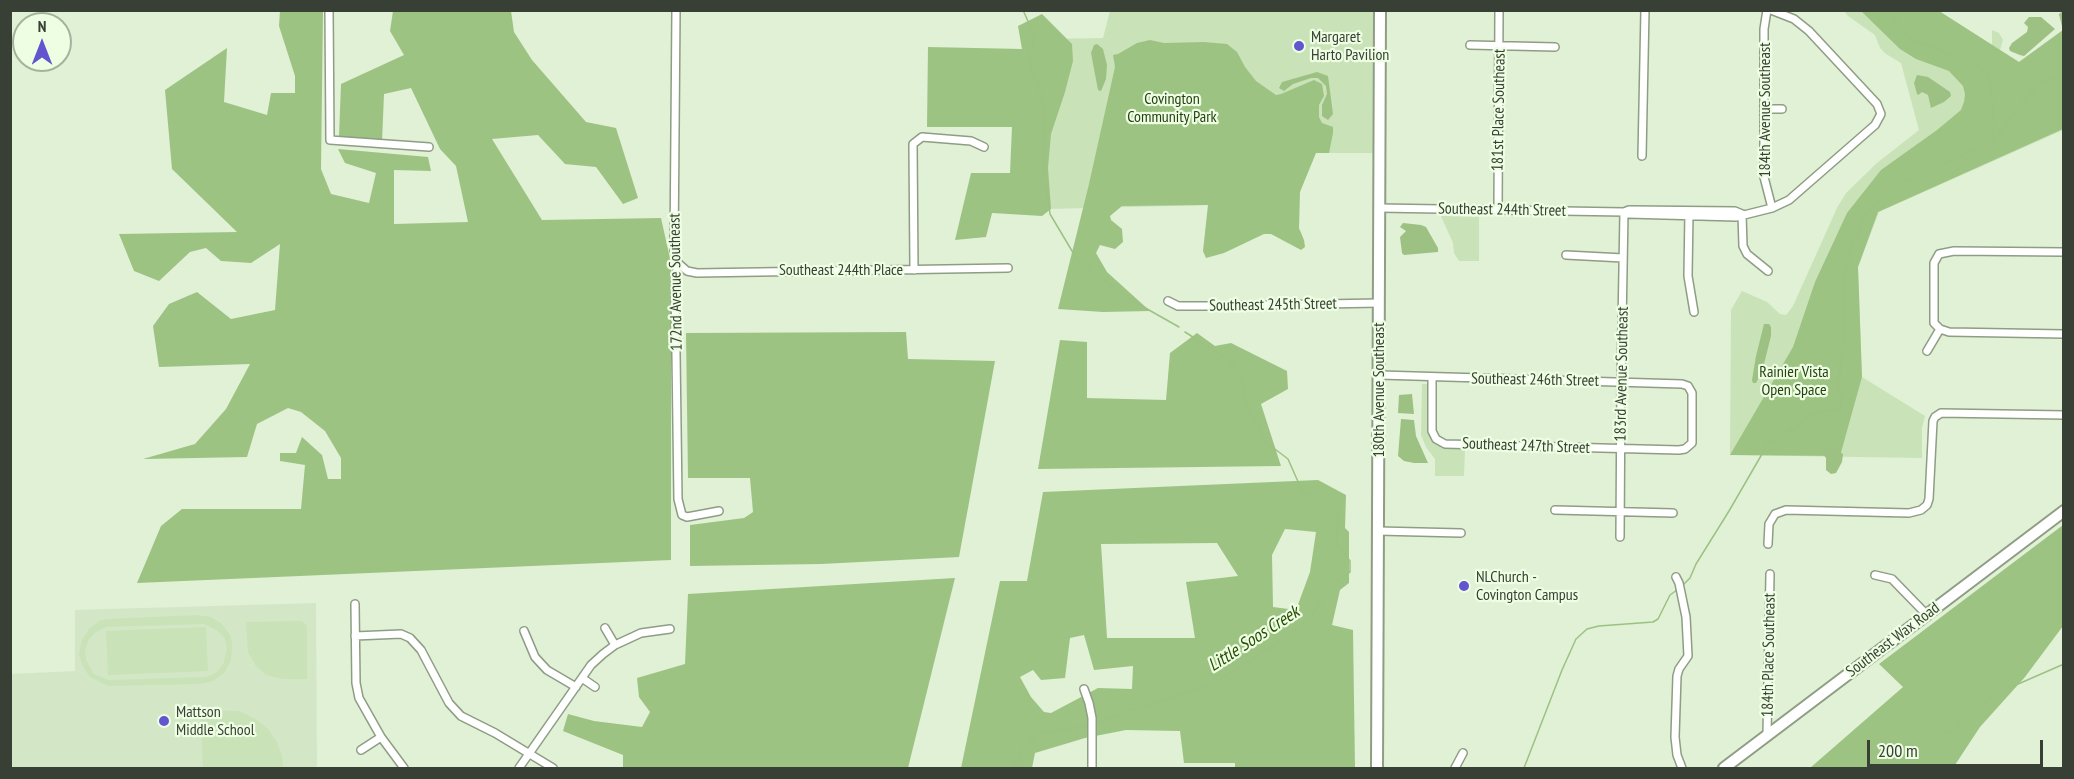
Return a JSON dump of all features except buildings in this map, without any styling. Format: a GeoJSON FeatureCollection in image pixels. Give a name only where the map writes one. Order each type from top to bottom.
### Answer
{"type":"FeatureCollection","features":[{"type":"Feature","properties":{"kind":"street"},"geometry":{"type":"LineString","coordinates":[[329,10],[330,140],[429,147]]}},
{"type":"Feature","properties":{"kind":"street","name":"172nd Avenue Southeast"},"geometry":{"type":"LineString","coordinates":[[676,10],[674,250],[678,263],[675,281],[679,508],[682,515],[687,517],[719,512]]}},
{"type":"Feature","properties":{"kind":"street","name":"180th Avenue Southeast"},"geometry":{"type":"LineString","coordinates":[[1377,768],[1380,10]]}},
{"type":"Feature","properties":{"kind":"street","name":"181st Place Southeast"},"geometry":{"type":"LineString","coordinates":[[1498,210],[1499,10]]}},
{"type":"Feature","properties":{"kind":"street"},"geometry":{"type":"LineString","coordinates":[[1642,156],[1645,10]]}},
{"type":"Feature","properties":{"kind":"street","name":"Southeast 244th Street"},"geometry":{"type":"LineString","coordinates":[[1379,208],[1624,212],[1629,210],[1688,213],[1735,211],[1742,214],[1772,208],[1789,200],[1875,125],[1881,114],[1877,104],[1809,31],[1794,19],[1769,10]]}},
{"type":"Feature","properties":{"kind":"street","name":"184th Avenue Southeast"},"geometry":{"type":"LineString","coordinates":[[1769,10],[1764,29],[1764,177],[1772,208]]}},
{"type":"Feature","properties":{"kind":"street"},"geometry":{"type":"LineString","coordinates":[[1470,45],[1555,47]]}},
{"type":"Feature","properties":{"kind":"street"},"geometry":{"type":"LineString","coordinates":[[1764,109],[1782,109]]}},
{"type":"Feature","properties":{"kind":"street"},"geometry":{"type":"LineString","coordinates":[[914,270],[912,144],[922,137],[971,141],[984,147]]}},
{"type":"Feature","properties":{"kind":"street","name":"183rd Avenue Southeast"},"geometry":{"type":"LineString","coordinates":[[1620,537],[1624,212]]}},
{"type":"Feature","properties":{"kind":"street"},"geometry":{"type":"LineString","coordinates":[[1688,213],[1688,276],[1694,312]]}},
{"type":"Feature","properties":{"kind":"street"},"geometry":{"type":"LineString","coordinates":[[1742,214],[1743,246],[1747,254],[1768,271]]}},
{"type":"Feature","properties":{"kind":"street"},"geometry":{"type":"LineString","coordinates":[[2064,252],[1954,251],[1939,254],[1935,259],[1934,270],[1934,323],[1940,329],[1949,332],[2064,333]]}},
{"type":"Feature","properties":{"kind":"street"},"geometry":{"type":"LineString","coordinates":[[1566,255],[1623,258]]}},
{"type":"Feature","properties":{"kind":"street","name":"Southeast 244th Place"},"geometry":{"type":"LineString","coordinates":[[678,263],[687,271],[697,273],[1008,268]]}},
{"type":"Feature","properties":{"kind":"street","name":"Southeast 245th Street"},"geometry":{"type":"LineString","coordinates":[[1168,301],[1178,306],[1379,303]]}},
{"type":"Feature","properties":{"kind":"street"},"geometry":{"type":"LineString","coordinates":[[1927,351],[1940,329]]}},
{"type":"Feature","properties":{"kind":"street","name":"Southeast 246th Street"},"geometry":{"type":"LineString","coordinates":[[1380,375],[1682,384],[1690,388],[1692,393],[1692,443],[1688,447]]}},
{"type":"Feature","properties":{"kind":"street","name":"Southeast 247th Street"},"geometry":{"type":"LineString","coordinates":[[1432,378],[1432,431],[1436,439],[1445,444],[1679,450],[1688,447]]}},
{"type":"Feature","properties":{"kind":"street"},"geometry":{"type":"LineString","coordinates":[[1768,544],[1769,524],[1775,514],[1786,510],[1909,513],[1922,510],[1929,498],[1933,421],[1941,413],[2064,415]]}},
{"type":"Feature","properties":{"kind":"street"},"geometry":{"type":"LineString","coordinates":[[1555,510],[1673,513]]}},
{"type":"Feature","properties":{"kind":"street","name":"Southeast Wax Road"},"geometry":{"type":"LineString","coordinates":[[1724,768],[2064,512]]}},
{"type":"Feature","properties":{"kind":"street"},"geometry":{"type":"LineString","coordinates":[[1378,531],[1461,533]]}},
{"type":"Feature","properties":{"kind":"street","name":"184th Place Southeast"},"geometry":{"type":"LineString","coordinates":[[1767,735],[1770,574]]}},
{"type":"Feature","properties":{"kind":"street"},"geometry":{"type":"LineString","coordinates":[[1875,575],[1892,579],[1927,615]]}},
{"type":"Feature","properties":{"kind":"street"},"geometry":{"type":"LineString","coordinates":[[1676,577],[1686,617],[1688,656],[1677,676],[1676,737],[1677,755],[1682,768]]}},
{"type":"Feature","properties":{"kind":"street"},"geometry":{"type":"LineString","coordinates":[[355,604],[357,692],[381,737],[404,768]]}},
{"type":"Feature","properties":{"kind":"street"},"geometry":{"type":"LineString","coordinates":[[605,628],[615,645]]}},
{"type":"Feature","properties":{"kind":"street"},"geometry":{"type":"LineString","coordinates":[[519,768],[591,665],[615,645],[641,633],[670,629]]}},
{"type":"Feature","properties":{"kind":"street"},"geometry":{"type":"LineString","coordinates":[[524,631],[535,657],[547,670],[576,687]]}},
{"type":"Feature","properties":{"kind":"street"},"geometry":{"type":"LineString","coordinates":[[355,636],[401,634],[410,638],[421,650],[449,703],[461,716],[495,733],[553,768]]}},
{"type":"Feature","properties":{"kind":"street"},"geometry":{"type":"LineString","coordinates":[[582,678],[595,687]]}},
{"type":"Feature","properties":{"kind":"street"},"geometry":{"type":"LineString","coordinates":[[1084,689],[1092,718],[1092,768]]}},
{"type":"Feature","properties":{"kind":"street"},"geometry":{"type":"LineString","coordinates":[[361,750],[381,737]]}},
{"type":"Feature","properties":{"kind":"street"},"geometry":{"type":"LineString","coordinates":[[1455,768],[1463,753]]}},
{"type":"Feature","properties":{"kind":"shaded area"},"geometry":{"type":"Polygon","coordinates":[[[2029,17],[2041,17],[2055,29],[2024,56],[2010,51],[2009,48],[2027,32],[2028,27],[2024,23],[2029,17]]]}},
{"type":"Feature","properties":{"kind":"shaded area"},"geometry":{"type":"Polygon","coordinates":[[[1097,44],[1103,49],[1107,65],[1106,79],[1101,91],[1098,90],[1091,53],[1094,45],[1097,44]]]}},
{"type":"Feature","properties":{"kind":"shaded area"},"geometry":{"type":"Polygon","coordinates":[[[1317,72],[1328,76],[1333,114],[1328,120],[1322,116],[1322,105],[1327,94],[1326,86],[1318,78],[1293,84],[1284,91],[1279,88],[1282,82],[1317,72]]]}},
{"type":"Feature","properties":{"kind":"shaded area"},"geometry":{"type":"Polygon","coordinates":[[[1917,75],[1928,77],[1950,92],[1951,96],[1931,108],[1928,95],[1922,92],[1917,94],[1914,83],[1917,75]]]}},
{"type":"Feature","properties":{"kind":"shaded area"},"geometry":{"type":"Polygon","coordinates":[[[1403,223],[1426,227],[1438,252],[1404,255],[1400,237],[1406,231],[1400,227],[1403,223]]]}},
{"type":"Feature","properties":{"kind":"shaded area"},"geometry":{"type":"Polygon","coordinates":[[[1764,324],[1769,324],[1771,327],[1771,336],[1762,372],[1756,383],[1753,383],[1756,356],[1764,324]]]}},
{"type":"Feature","properties":{"kind":"shaded area"},"geometry":{"type":"Polygon","coordinates":[[[1412,394],[1414,414],[1398,413],[1399,395],[1412,394]]]}},
{"type":"Feature","properties":{"kind":"shaded area"},"geometry":{"type":"Polygon","coordinates":[[[1401,419],[1414,420],[1416,436],[1428,463],[1404,461],[1398,456],[1401,419]]]}},
{"type":"Feature","properties":{"kind":"shaded area"},"geometry":{"type":"Polygon","coordinates":[[[1828,448],[1843,454],[1842,462],[1836,473],[1831,474],[1826,470],[1826,458],[1822,453],[1823,449],[1828,448]]]}},
{"type":"Feature","properties":{"kind":"shaded area","name":"Mattson Middle School"},"geometry":{"type":"Polygon","coordinates":[[[316,603],[317,768],[11,768],[10,674],[75,671],[75,610],[316,603]]]}},
{"type":"Feature","properties":{"kind":"green space"},"geometry":{"type":"Polygon","coordinates":[[[280,10],[323,11],[321,169],[331,194],[369,203],[376,173],[345,163],[338,149],[428,157],[431,171],[394,170],[394,224],[468,222],[456,166],[440,149],[411,88],[384,94],[382,142],[339,136],[341,84],[404,55],[390,31],[393,11],[511,11],[514,32],[532,60],[586,122],[616,128],[638,198],[623,204],[596,167],[565,164],[538,135],[492,139],[542,220],[661,218],[671,263],[671,560],[137,583],[161,526],[182,509],[301,509],[305,465],[280,461],[280,453],[296,453],[302,437],[322,455],[328,479],[341,479],[341,458],[325,431],[301,412],[288,408],[257,424],[247,457],[143,459],[195,444],[226,409],[250,364],[159,367],[153,326],[169,304],[197,292],[231,319],[275,310],[280,244],[251,263],[221,261],[206,248],[190,252],[159,281],[134,271],[119,234],[237,232],[172,169],[165,90],[227,48],[224,102],[267,115],[271,93],[295,93],[295,76],[279,26],[280,10]]]}},
{"type":"Feature","properties":{"kind":"green space","name":"Covington Community Park"},"geometry":{"type":"Polygon","coordinates":[[[1110,11],[1375,11],[1374,153],[1291,153],[1291,203],[1047,209],[1048,39],[1103,38],[1110,11]]]}},
{"type":"Feature","properties":{"kind":"green space","name":"Rainier Vista Open Space"},"geometry":{"type":"Polygon","coordinates":[[[1844,11],[1939,11],[1992,45],[1992,30],[1999,33],[2003,40],[2000,50],[2019,62],[2063,30],[2063,130],[1879,212],[1858,267],[1862,377],[1925,416],[1922,428],[1922,458],[1730,455],[1731,310],[1742,291],[1767,302],[1780,314],[1786,315],[1793,306],[1846,193],[1877,163],[1919,130],[1901,63],[1886,54],[1880,48],[1875,35],[1844,11]]]}},
{"type":"Feature","properties":{"kind":"green space","name":"Rainier Vista Open Space"},"geometry":{"type":"Polygon","coordinates":[[[1861,11],[1939,11],[2019,62],[2063,30],[2063,129],[1878,212],[1858,267],[1862,377],[1840,456],[1730,455],[1793,347],[1815,282],[1847,213],[1881,170],[1937,130],[1961,110],[1964,102],[1963,86],[1949,71],[1916,59],[1900,49],[1861,11]]]}},
{"type":"Feature","properties":{"kind":"green space"},"geometry":{"type":"Polygon","coordinates":[[[2063,11],[2063,30],[2059,14],[2063,11]]]}},
{"type":"Feature","properties":{"kind":"green space"},"geometry":{"type":"Polygon","coordinates":[[[1042,14],[1072,44],[1073,61],[1051,134],[1048,168],[1051,209],[1042,216],[992,213],[986,237],[955,240],[971,173],[1010,173],[1012,127],[927,127],[928,47],[1022,49],[1018,26],[1042,14]]]}},
{"type":"Feature","properties":{"kind":"green space"},"geometry":{"type":"Polygon","coordinates":[[[2059,14],[2063,14],[2063,30],[2059,14]]]}},
{"type":"Feature","properties":{"kind":"green space"},"geometry":{"type":"Polygon","coordinates":[[[1150,40],[1164,43],[1227,44],[1237,52],[1256,81],[1276,95],[1314,80],[1322,84],[1324,96],[1319,105],[1319,117],[1322,123],[1333,127],[1333,133],[1329,153],[1316,153],[1300,192],[1299,228],[1305,247],[1301,250],[1271,234],[1264,234],[1224,253],[1206,258],[1203,251],[1208,205],[1122,206],[1110,216],[1111,220],[1122,229],[1123,242],[1115,249],[1100,245],[1096,253],[1107,272],[1150,311],[1103,312],[1058,309],[1115,67],[1113,55],[1137,43],[1150,40]]]}},
{"type":"Feature","properties":{"kind":"green space"},"geometry":{"type":"Polygon","coordinates":[[[1441,216],[1479,217],[1479,261],[1459,261],[1441,216]]]}},
{"type":"Feature","properties":{"kind":"green space"},"geometry":{"type":"Polygon","coordinates":[[[906,332],[908,359],[995,361],[959,557],[821,564],[690,566],[690,525],[744,518],[753,512],[750,478],[688,478],[686,333],[906,332]]]}},
{"type":"Feature","properties":{"kind":"green space"},"geometry":{"type":"Polygon","coordinates":[[[1197,333],[1215,346],[1231,343],[1287,371],[1288,389],[1261,404],[1281,466],[1038,469],[1060,340],[1087,342],[1087,398],[1166,400],[1170,353],[1197,333]]]}},
{"type":"Feature","properties":{"kind":"green space"},"geometry":{"type":"Polygon","coordinates":[[[1422,384],[1428,384],[1429,388],[1431,437],[1434,442],[1445,447],[1465,448],[1464,476],[1435,476],[1435,459],[1421,435],[1422,384]]]}},
{"type":"Feature","properties":{"kind":"green space"},"geometry":{"type":"Polygon","coordinates":[[[1318,480],[1346,495],[1345,528],[1349,532],[1349,583],[1340,590],[1332,625],[1353,630],[1355,768],[1235,768],[1235,763],[1184,763],[1180,731],[1126,730],[1085,738],[1035,753],[1032,768],[961,768],[1000,581],[1027,581],[1043,492],[1318,480]],[[1285,529],[1272,555],[1273,607],[1296,610],[1310,572],[1316,532],[1285,529]],[[1217,543],[1101,544],[1107,638],[1195,638],[1186,582],[1238,576],[1217,543]],[[1084,635],[1070,638],[1065,678],[1041,680],[1033,670],[1020,677],[1031,697],[1044,712],[1051,713],[1098,688],[1132,689],[1133,666],[1094,670],[1084,635]]]}},
{"type":"Feature","properties":{"kind":"green space"},"geometry":{"type":"Polygon","coordinates":[[[2063,525],[2063,626],[2025,677],[1980,727],[1953,768],[1810,768],[1903,687],[1879,664],[2063,525]]]}},
{"type":"Feature","properties":{"kind":"green space"},"geometry":{"type":"Polygon","coordinates":[[[955,578],[908,768],[623,768],[623,755],[563,731],[568,714],[594,721],[642,727],[650,712],[639,697],[637,678],[685,664],[688,594],[955,578]]]}},
{"type":"Feature","properties":{"kind":"green space"},"geometry":{"type":"Polygon","coordinates":[[[197,615],[211,617],[222,624],[230,635],[231,661],[224,673],[213,681],[200,684],[108,686],[90,677],[83,667],[79,654],[82,640],[89,629],[99,621],[197,615]],[[204,624],[106,627],[89,639],[85,649],[86,660],[94,674],[108,680],[206,677],[216,673],[223,665],[227,649],[225,639],[218,631],[204,624]]]}},
{"type":"Feature","properties":{"kind":"green space"},"geometry":{"type":"Polygon","coordinates":[[[302,621],[307,626],[307,679],[282,679],[266,675],[256,666],[248,652],[246,622],[302,621]]]}},
{"type":"Feature","properties":{"kind":"green space"},"geometry":{"type":"Polygon","coordinates":[[[206,627],[208,671],[108,675],[106,631],[206,627]]]}},
{"type":"Feature","properties":{"kind":"green space"},"geometry":{"type":"Polygon","coordinates":[[[200,710],[240,711],[257,720],[268,729],[277,742],[283,768],[203,768],[200,710]]]}},
{"type":"Feature","properties":{"kind":"waterway","name":"Little Soos Creek"},"geometry":{"type":"LineString","coordinates":[[1023,10],[1034,35],[1030,63],[1045,107],[1043,164],[1050,214],[1078,261],[1133,301],[1179,327]]}},
{"type":"Feature","properties":{"kind":"waterway"},"geometry":{"type":"LineString","coordinates":[[1889,10],[1909,39],[1979,66],[1988,74],[1993,106],[1992,138]]}},
{"type":"Feature","properties":{"kind":"waterway"},"geometry":{"type":"LineString","coordinates":[[1683,585],[1690,578],[1696,564],[1769,442],[1796,428],[1810,415],[1839,408],[1841,404],[1842,398],[1838,386],[1845,333],[1845,274],[1851,248],[1866,214],[1884,194],[1900,183],[1985,145],[1999,134],[2028,95],[2042,82],[2064,77]]}},
{"type":"Feature","properties":{"kind":"waterway","name":"Little Soos Creek"},"geometry":{"type":"LineString","coordinates":[[1095,725],[1126,711],[1197,690],[1223,678],[1281,640],[1310,617],[1336,581],[1350,572],[1350,561],[1338,546],[1336,538],[1339,519],[1332,501],[1303,493],[1288,459],[1267,443],[1245,402],[1241,373],[1224,357],[1185,332]]}},
{"type":"Feature","properties":{"kind":"waterway"},"geometry":{"type":"LineString","coordinates":[[1524,768],[1576,639],[1587,629],[1599,626],[1653,622],[1658,619],[1670,595],[1677,590]]}},
{"type":"Feature","properties":{"kind":"waterway"},"geometry":{"type":"LineString","coordinates":[[1909,768],[1917,748],[1930,736],[1953,731],[1993,695],[2064,664]]}},
{"type":"Feature","properties":{"kind":"waterway","name":"Little Soos Creek"},"geometry":{"type":"LineString","coordinates":[[1013,768],[1022,750],[1040,733],[1088,726]]}},
{"type":"Feature","properties":{"kind":"place","name":"Margaret Harto Pavilion"},"geometry":{"type":"Point","coordinates":[1299,46]}},
{"type":"Feature","properties":{"kind":"place","name":"NLChurch - Covington Campus"},"geometry":{"type":"Point","coordinates":[1464,586]}},
{"type":"Feature","properties":{"kind":"place","name":"Mattson Middle School"},"geometry":{"type":"Point","coordinates":[164,721]}}]}
